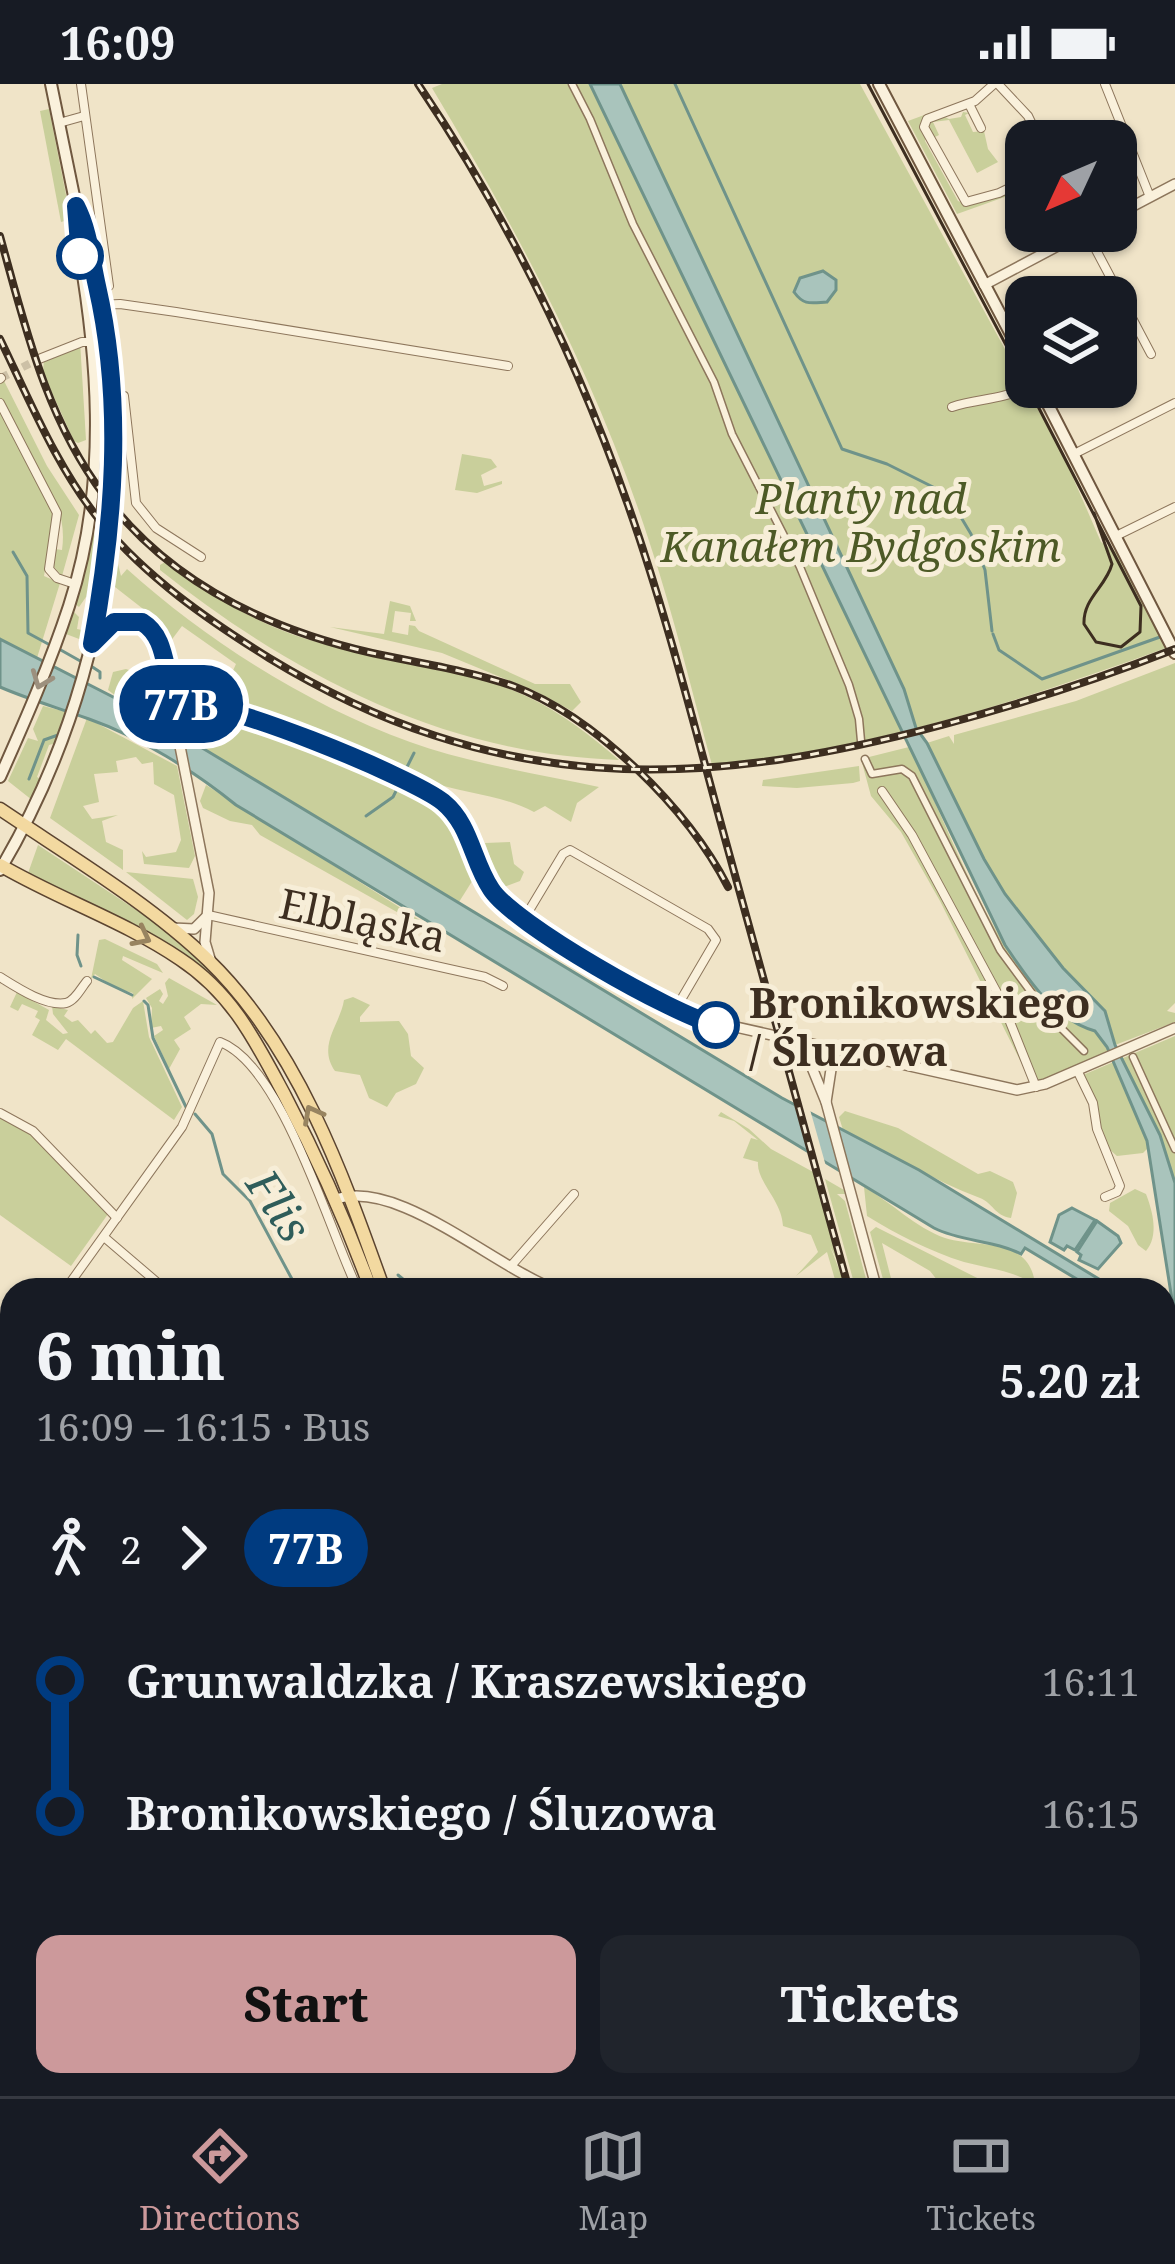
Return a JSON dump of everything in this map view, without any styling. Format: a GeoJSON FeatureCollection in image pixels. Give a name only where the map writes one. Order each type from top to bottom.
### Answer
{"type":"FeatureCollection","features":[{"type":"Feature","properties":{"kind":"main road"},"geometry":{"type":"LineString","coordinates":[[52,84],[76,206],[74,223],[96,306],[112,396],[113,484],[92,644],[61,746],[1,867],[162,947],[224,996],[264,1052],[366,1278]]}},
{"type":"Feature","properties":{"kind":"main road"},"geometry":{"type":"LineString","coordinates":[[881,85],[1005,324]]}},
{"type":"Feature","properties":{"kind":"main road"},"geometry":{"type":"LineString","coordinates":[[0,777],[75,584],[95,466],[96,306]]}},
{"type":"Feature","properties":{"kind":"main road"},"geometry":{"type":"LineString","coordinates":[[1050,408],[1175,653]]}},
{"type":"Feature","properties":{"kind":"main road"},"geometry":{"type":"LineString","coordinates":[[92,644],[121,620],[150,626],[160,640],[169,686],[180,705]]}},
{"type":"Feature","properties":{"kind":"main road"},"geometry":{"type":"LineString","coordinates":[[0,808],[170,928],[212,963],[250,1009],[323,1135],[380,1278]]}},
{"type":"Feature","properties":{"kind":"street"},"geometry":{"type":"LineString","coordinates":[[81,84],[109,286]]}},
{"type":"Feature","properties":{"kind":"street"},"geometry":{"type":"LineString","coordinates":[[572,84],[633,224],[714,382],[732,434],[808,586],[849,685],[860,719],[861,741]]}},
{"type":"Feature","properties":{"kind":"street"},"geometry":{"type":"LineString","coordinates":[[1005,189],[974,202],[964,201],[924,128],[926,120],[950,114],[996,84],[1030,120]]}},
{"type":"Feature","properties":{"kind":"street"},"geometry":{"type":"LineString","coordinates":[[1105,84],[1150,197]]}},
{"type":"Feature","properties":{"kind":"street"},"geometry":{"type":"LineString","coordinates":[[969,104],[981,128]]}},
{"type":"Feature","properties":{"kind":"street"},"geometry":{"type":"LineString","coordinates":[[59,123],[84,116]]}},
{"type":"Feature","properties":{"kind":"street"},"geometry":{"type":"LineString","coordinates":[[1137,204],[1175,184]]}},
{"type":"Feature","properties":{"kind":"street"},"geometry":{"type":"LineString","coordinates":[[984,285],[1046,252]]}},
{"type":"Feature","properties":{"kind":"street"},"geometry":{"type":"LineString","coordinates":[[1097,252],[1151,354]]}},
{"type":"Feature","properties":{"kind":"street"},"geometry":{"type":"LineString","coordinates":[[96,306],[176,312],[508,366]]}},
{"type":"Feature","properties":{"kind":"street"},"geometry":{"type":"LineString","coordinates":[[39,359],[94,342]]}},
{"type":"Feature","properties":{"kind":"street"},"geometry":{"type":"LineString","coordinates":[[112,396],[124,396],[136,503],[156,528],[201,557]]}},
{"type":"Feature","properties":{"kind":"street"},"geometry":{"type":"LineString","coordinates":[[952,407],[974,399],[1005,398]]}},
{"type":"Feature","properties":{"kind":"street"},"geometry":{"type":"LineString","coordinates":[[0,403],[57,513],[49,569],[57,578],[75,584]]}},
{"type":"Feature","properties":{"kind":"street"},"geometry":{"type":"LineString","coordinates":[[1074,454],[1175,403]]}},
{"type":"Feature","properties":{"kind":"street"},"geometry":{"type":"LineString","coordinates":[[1116,536],[1175,507]]}},
{"type":"Feature","properties":{"kind":"street"},"geometry":{"type":"LineString","coordinates":[[212,963],[205,943],[210,897],[176,724],[180,705],[194,702],[267,724],[426,790],[457,817],[491,890],[523,921],[675,1010],[704,1022],[1017,1090],[1036,1087],[1175,1028]]}},
{"type":"Feature","properties":{"kind":"street"},"geometry":{"type":"LineString","coordinates":[[865,759],[872,774],[902,769],[912,776],[1000,950],[1048,1015],[1084,1051]]}},
{"type":"Feature","properties":{"kind":"street"},"geometry":{"type":"LineString","coordinates":[[882,791],[912,835],[1002,1002],[1036,1087]]}},
{"type":"Feature","properties":{"kind":"street"},"geometry":{"type":"LineString","coordinates":[[523,921],[563,854],[570,850],[708,929],[716,940],[675,1010]]}},
{"type":"Feature","properties":{"kind":"street"},"geometry":{"type":"LineString","coordinates":[[170,928],[190,931],[208,915]]}},
{"type":"Feature","properties":{"kind":"street","name":"Elbląska"},"geometry":{"type":"LineString","coordinates":[[208,915],[466,973],[503,986]]}},
{"type":"Feature","properties":{"kind":"street"},"geometry":{"type":"LineString","coordinates":[[0,977],[34,995],[63,1003],[74,998],[87,981]]}},
{"type":"Feature","properties":{"kind":"street"},"geometry":{"type":"LineString","coordinates":[[74,1278],[182,1127],[220,1042],[250,1061],[282,1113],[353,1278]]}},
{"type":"Feature","properties":{"kind":"street"},"geometry":{"type":"LineString","coordinates":[[802,1043],[827,1106],[874,1278]]}},
{"type":"Feature","properties":{"kind":"street"},"geometry":{"type":"LineString","coordinates":[[814,1067],[830,1049]]}},
{"type":"Feature","properties":{"kind":"street"},"geometry":{"type":"LineString","coordinates":[[827,1106],[830,1049]]}},
{"type":"Feature","properties":{"kind":"street"},"geometry":{"type":"LineString","coordinates":[[1132,1057],[1175,1149]]}},
{"type":"Feature","properties":{"kind":"street"},"geometry":{"type":"LineString","coordinates":[[1077,1070],[1120,1186],[1105,1197]]}},
{"type":"Feature","properties":{"kind":"street"},"geometry":{"type":"LineString","coordinates":[[0,1113],[33,1130],[117,1218]]}},
{"type":"Feature","properties":{"kind":"street"},"geometry":{"type":"LineString","coordinates":[[334,1200],[349,1194],[400,1203],[532,1278]]}},
{"type":"Feature","properties":{"kind":"street"},"geometry":{"type":"LineString","coordinates":[[510,1267],[574,1194]]}},
{"type":"Feature","properties":{"kind":"street"},"geometry":{"type":"LineString","coordinates":[[104,1237],[150,1278]]}},
{"type":"Feature","properties":{"kind":"green space","name":"Planty nad Kanałem Bydgoskim"},"geometry":{"type":"Polygon","coordinates":[[[442,84],[860,84],[1005,349],[1005,408],[1037,408],[1101,542],[1117,553],[1166,648],[1055,687],[886,736],[712,765],[659,571],[606,425],[525,253],[432,88],[442,84]]]}},
{"type":"Feature","properties":{"kind":"green space"},"geometry":{"type":"Polygon","coordinates":[[[49,109],[68,205],[68,220],[61,222],[40,111],[49,109]]]}},
{"type":"Feature","properties":{"kind":"green space"},"geometry":{"type":"Polygon","coordinates":[[[935,111],[927,116],[925,141],[958,201],[970,205],[1005,191],[1005,197],[957,214],[908,121],[935,111]]]}},
{"type":"Feature","properties":{"kind":"green space"},"geometry":{"type":"Polygon","coordinates":[[[963,112],[969,113],[965,115],[973,132],[984,131],[988,149],[998,162],[977,173],[949,120],[933,122],[939,135],[933,138],[927,125],[943,116],[961,117],[963,112]]]}},
{"type":"Feature","properties":{"kind":"green space"},"geometry":{"type":"Polygon","coordinates":[[[97,319],[108,405],[108,488],[99,477],[102,406],[97,319]]]}},
{"type":"Feature","properties":{"kind":"green space"},"geometry":{"type":"Polygon","coordinates":[[[80,341],[86,440],[78,443],[43,373],[44,358],[80,341]]]}},
{"type":"Feature","properties":{"kind":"green space"},"geometry":{"type":"Polygon","coordinates":[[[0,373],[47,466],[79,515],[62,576],[53,566],[55,549],[62,550],[61,521],[42,477],[54,515],[44,576],[60,583],[37,658],[0,639],[0,373]]]}},
{"type":"Feature","properties":{"kind":"green space"},"geometry":{"type":"Polygon","coordinates":[[[462,454],[491,459],[497,467],[481,475],[484,486],[502,484],[477,493],[455,490],[462,454]]]}},
{"type":"Feature","properties":{"kind":"green space"},"geometry":{"type":"Polygon","coordinates":[[[92,533],[103,545],[87,642],[66,634],[74,612],[79,617],[77,629],[82,630],[91,600],[86,597],[79,607],[74,603],[92,533]]]}},
{"type":"Feature","properties":{"kind":"green space"},"geometry":{"type":"Polygon","coordinates":[[[117,560],[121,576],[127,569],[260,669],[372,727],[433,750],[599,787],[577,803],[571,822],[545,806],[534,812],[428,781],[202,697],[212,681],[230,677],[236,664],[182,626],[170,642],[156,619],[115,587],[117,560]]]}},
{"type":"Feature","properties":{"kind":"green space"},"geometry":{"type":"Polygon","coordinates":[[[165,562],[243,612],[294,635],[472,676],[528,697],[619,760],[555,755],[493,743],[375,703],[319,676],[211,609],[160,570],[165,562]]]}},
{"type":"Feature","properties":{"kind":"green space"},"geometry":{"type":"Polygon","coordinates":[[[390,601],[410,606],[416,621],[410,621],[411,613],[395,611],[392,632],[408,635],[409,625],[415,626],[535,684],[570,684],[581,702],[572,711],[442,653],[330,627],[384,634],[390,601]]]}},
{"type":"Feature","properties":{"kind":"green space"},"geometry":{"type":"Polygon","coordinates":[[[1175,663],[1175,1003],[1167,1011],[1175,1013],[1175,1022],[1115,1045],[1105,1011],[1063,968],[1005,894],[927,743],[949,736],[954,744],[954,735],[1076,701],[1175,663]]]}},
{"type":"Feature","properties":{"kind":"green space"},"geometry":{"type":"Polygon","coordinates":[[[126,669],[152,678],[163,702],[163,718],[145,718],[108,690],[113,672],[126,669]]]}},
{"type":"Feature","properties":{"kind":"green space"},"geometry":{"type":"Polygon","coordinates":[[[43,706],[67,712],[56,743],[49,745],[37,777],[42,780],[32,800],[8,781],[28,738],[38,741],[33,729],[43,706]]]}},
{"type":"Feature","properties":{"kind":"green space"},"geometry":{"type":"Polygon","coordinates":[[[197,710],[278,735],[419,791],[453,820],[476,875],[459,902],[187,742],[183,721],[197,710]]]}},
{"type":"Feature","properties":{"kind":"green space"},"geometry":{"type":"Polygon","coordinates":[[[87,718],[177,766],[195,856],[189,868],[144,864],[142,851],[146,857],[176,852],[181,840],[174,795],[154,784],[153,762],[142,764],[136,757],[116,761],[118,772],[94,774],[99,802],[83,806],[92,819],[118,815],[102,821],[106,842],[123,850],[123,870],[50,818],[87,718]]]}},
{"type":"Feature","properties":{"kind":"green space"},"geometry":{"type":"Polygon","coordinates":[[[909,747],[1008,950],[1034,987],[1063,1015],[1095,1031],[1110,1054],[1034,1088],[940,901],[901,832],[871,796],[861,759],[909,747]]]}},
{"type":"Feature","properties":{"kind":"green space"},"geometry":{"type":"Polygon","coordinates":[[[859,766],[860,781],[853,783],[762,786],[763,780],[859,766]]]}},
{"type":"Feature","properties":{"kind":"green space"},"geometry":{"type":"Polygon","coordinates":[[[206,785],[445,936],[260,835],[252,825],[203,808],[200,801],[206,785]]]}},
{"type":"Feature","properties":{"kind":"green space"},"geometry":{"type":"Polygon","coordinates":[[[510,842],[514,864],[524,872],[520,881],[501,888],[485,843],[510,842]]]}},
{"type":"Feature","properties":{"kind":"green space"},"geometry":{"type":"Polygon","coordinates":[[[38,845],[165,929],[209,967],[243,1008],[206,972],[27,876],[38,845]]]}},
{"type":"Feature","properties":{"kind":"green space"},"geometry":{"type":"Polygon","coordinates":[[[126,872],[193,879],[198,897],[194,914],[187,920],[126,872]]]}},
{"type":"Feature","properties":{"kind":"green space"},"geometry":{"type":"Polygon","coordinates":[[[99,940],[157,964],[163,973],[123,956],[122,960],[152,979],[132,999],[133,993],[95,974],[91,979],[99,940]]]}},
{"type":"Feature","properties":{"kind":"green space"},"geometry":{"type":"Polygon","coordinates":[[[169,978],[217,1005],[201,1004],[184,1017],[191,1029],[174,1040],[180,1049],[169,1069],[154,1036],[163,1030],[161,1026],[151,1028],[152,1008],[146,998],[160,989],[163,1004],[169,978]]]}},
{"type":"Feature","properties":{"kind":"green space"},"geometry":{"type":"Polygon","coordinates":[[[17,992],[49,1010],[46,1020],[63,1034],[68,1033],[52,1006],[68,1010],[64,1016],[78,1020],[91,1034],[95,1030],[107,1043],[113,1042],[133,1008],[143,1001],[149,1037],[182,1107],[174,1120],[66,1039],[58,1050],[32,1035],[40,1020],[35,1017],[38,1011],[22,1004],[18,1011],[10,1007],[17,992]]]}},
{"type":"Feature","properties":{"kind":"green space"},"geometry":{"type":"Polygon","coordinates":[[[353,997],[370,1005],[360,1022],[399,1021],[408,1034],[411,1056],[424,1068],[416,1084],[396,1093],[387,1107],[369,1098],[360,1075],[335,1071],[330,1062],[331,1035],[344,1000],[353,997]]]}},
{"type":"Feature","properties":{"kind":"green space"},"geometry":{"type":"Polygon","coordinates":[[[1175,1036],[1175,1183],[1160,1136],[1143,1153],[1117,1156],[1109,1149],[1083,1075],[1175,1036]]]}},
{"type":"Feature","properties":{"kind":"green space"},"geometry":{"type":"Polygon","coordinates":[[[845,1111],[898,1128],[978,1174],[990,1171],[1013,1182],[1017,1193],[1011,1218],[843,1130],[839,1117],[845,1111]]]}},
{"type":"Feature","properties":{"kind":"green space"},"geometry":{"type":"Polygon","coordinates":[[[721,1112],[749,1129],[771,1149],[815,1173],[841,1269],[830,1246],[842,1278],[835,1278],[827,1252],[796,1276],[818,1252],[811,1235],[783,1226],[758,1162],[743,1158],[751,1138],[758,1140],[734,1121],[718,1116],[721,1112]]]}},
{"type":"Feature","properties":{"kind":"green space"},"geometry":{"type":"Polygon","coordinates":[[[0,1116],[33,1135],[108,1214],[71,1266],[0,1215],[0,1116]]]}},
{"type":"Feature","properties":{"kind":"green space"},"geometry":{"type":"Polygon","coordinates":[[[825,1179],[844,1190],[845,1194],[837,1194],[845,1201],[866,1278],[853,1278],[825,1179]]]}},
{"type":"Feature","properties":{"kind":"green space"},"geometry":{"type":"Polygon","coordinates":[[[864,1187],[934,1234],[1010,1250],[1029,1265],[1034,1278],[938,1253],[867,1216],[864,1187]]]}},
{"type":"Feature","properties":{"kind":"green space"},"geometry":{"type":"Polygon","coordinates":[[[1135,1189],[1146,1194],[1153,1216],[1154,1231],[1146,1251],[1128,1226],[1109,1211],[1110,1203],[1135,1189]]]}},
{"type":"Feature","properties":{"kind":"green space"},"geometry":{"type":"Polygon","coordinates":[[[876,1227],[977,1278],[936,1278],[882,1243],[891,1278],[883,1278],[870,1232],[876,1227]]]}},
{"type":"Feature","properties":{"kind":"water"},"geometry":{"type":"Polygon","coordinates":[[[590,84],[620,84],[904,689],[916,728],[984,859],[1063,968],[1105,1011],[1115,1045],[1160,1135],[1175,1183],[1175,1278],[1169,1278],[1147,1141],[1107,1047],[1095,1031],[1066,1017],[1043,996],[1005,945],[590,84]]]}},
{"type":"Feature","properties":{"kind":"water"},"geometry":{"type":"Polygon","coordinates":[[[823,271],[836,280],[836,290],[827,302],[801,300],[794,292],[800,278],[823,271]]]}},
{"type":"Feature","properties":{"kind":"water"},"geometry":{"type":"Polygon","coordinates":[[[0,639],[115,698],[155,729],[199,746],[782,1098],[919,1170],[1097,1278],[1075,1278],[1025,1248],[1021,1254],[934,1228],[236,805],[166,756],[108,726],[0,687],[0,639]]]}},
{"type":"Feature","properties":{"kind":"water"},"geometry":{"type":"Polygon","coordinates":[[[1072,1208],[1095,1220],[1075,1250],[1067,1246],[1064,1250],[1050,1242],[1059,1215],[1072,1208]]]}},
{"type":"Feature","properties":{"kind":"water"},"geometry":{"type":"Polygon","coordinates":[[[1097,1221],[1121,1243],[1098,1269],[1079,1260],[1077,1252],[1097,1221]]]}},
{"type":"Feature","properties":{"kind":"pier"},"geometry":{"type":"Polygon","coordinates":[[[792,1096],[809,1106],[827,1170],[809,1158],[792,1096]]]}},
{"type":"Feature","properties":{"kind":"waterway"},"geometry":{"type":"LineString","coordinates":[[675,84],[842,449],[887,464],[947,494],[985,570],[992,631]]}},
{"type":"Feature","properties":{"kind":"waterway","name":"Flis"},"geometry":{"type":"LineString","coordinates":[[13,552],[27,576],[28,633],[50,645]]}},
{"type":"Feature","properties":{"kind":"waterway"},"geometry":{"type":"LineString","coordinates":[[993,634],[999,650],[1042,679],[1160,637]]}},
{"type":"Feature","properties":{"kind":"waterway","name":"Flis"},"geometry":{"type":"LineString","coordinates":[[59,649],[82,662]]}},
{"type":"Feature","properties":{"kind":"waterway","name":"Flis"},"geometry":{"type":"LineString","coordinates":[[91,666],[100,678]]}},
{"type":"Feature","properties":{"kind":"waterway","name":"Flis"},"geometry":{"type":"LineString","coordinates":[[29,779],[44,740],[58,735]]}},
{"type":"Feature","properties":{"kind":"waterway"},"geometry":{"type":"LineString","coordinates":[[406,769],[414,753]]}},
{"type":"Feature","properties":{"kind":"waterway"},"geometry":{"type":"LineString","coordinates":[[366,816],[393,797],[398,787]]}},
{"type":"Feature","properties":{"kind":"waterway","name":"Flis"},"geometry":{"type":"LineString","coordinates":[[78,935],[81,966]]}},
{"type":"Feature","properties":{"kind":"waterway","name":"Flis"},"geometry":{"type":"LineString","coordinates":[[94,977],[132,995]]}},
{"type":"Feature","properties":{"kind":"waterway","name":"Flis"},"geometry":{"type":"LineString","coordinates":[[144,1001],[153,1038],[186,1107]]}},
{"type":"Feature","properties":{"kind":"waterway","name":"Flis"},"geometry":{"type":"LineString","coordinates":[[195,1114],[212,1134],[223,1174],[250,1201],[291,1278]]}},
{"type":"Feature","properties":{"kind":"waterway","name":"Flis"},"geometry":{"type":"LineString","coordinates":[[398,1275],[402,1278]]}},
{"type":"Feature","properties":{"kind":"tunnel"},"geometry":{"type":"LineString","coordinates":[[1,378],[39,359]]}},
{"type":"Feature","properties":{"kind":"tram line"},"geometry":{"type":"LineString","coordinates":[[868,84],[1005,343]]}},
{"type":"Feature","properties":{"kind":"tram line"},"geometry":{"type":"LineString","coordinates":[[1039,408],[1096,519]]}},
{"type":"Feature","properties":{"kind":"tram line"},"geometry":{"type":"LineString","coordinates":[[1094,513],[1096,519]]}},
{"type":"Feature","properties":{"kind":"tram line"},"geometry":{"type":"LineString","coordinates":[[1096,519],[1141,606],[1140,632],[1121,647],[1096,642],[1084,624],[1087,607],[1112,564],[1096,519]]}},
{"type":"Feature","properties":{"kind":"railway"},"geometry":{"type":"LineString","coordinates":[[418,84],[481,184],[536,288],[586,395],[628,505],[679,669],[846,1278]]}},
{"type":"Feature","properties":{"kind":"railway"},"geometry":{"type":"LineString","coordinates":[[0,236],[40,371],[67,435],[104,495],[159,553],[223,598],[295,631],[496,680],[544,700],[637,769],[689,827],[728,887]]}},
{"type":"Feature","properties":{"kind":"railway"},"geometry":{"type":"LineString","coordinates":[[0,339],[71,479],[101,522],[138,562],[201,613],[269,658],[352,703],[434,736],[516,757],[598,768],[680,769],[765,762],[852,747],[972,717],[1175,649]]}},
{"type":"Feature","properties":{"kind":"bus line","name":"77B"},"geometry":{"type":"LineString","coordinates":[[80,256],[76,206],[102,304],[111,365],[113,484],[92,644],[114,622],[142,622],[160,640],[169,686],[180,705],[194,702],[267,724],[426,790],[457,817],[488,885],[510,911],[675,1010],[716,1025]]}},
{"type":"Feature","properties":{"kind":"place","name":"Bronikowskiego / Śluzowa"},"geometry":{"type":"Point","coordinates":[716,1025]}}]}
